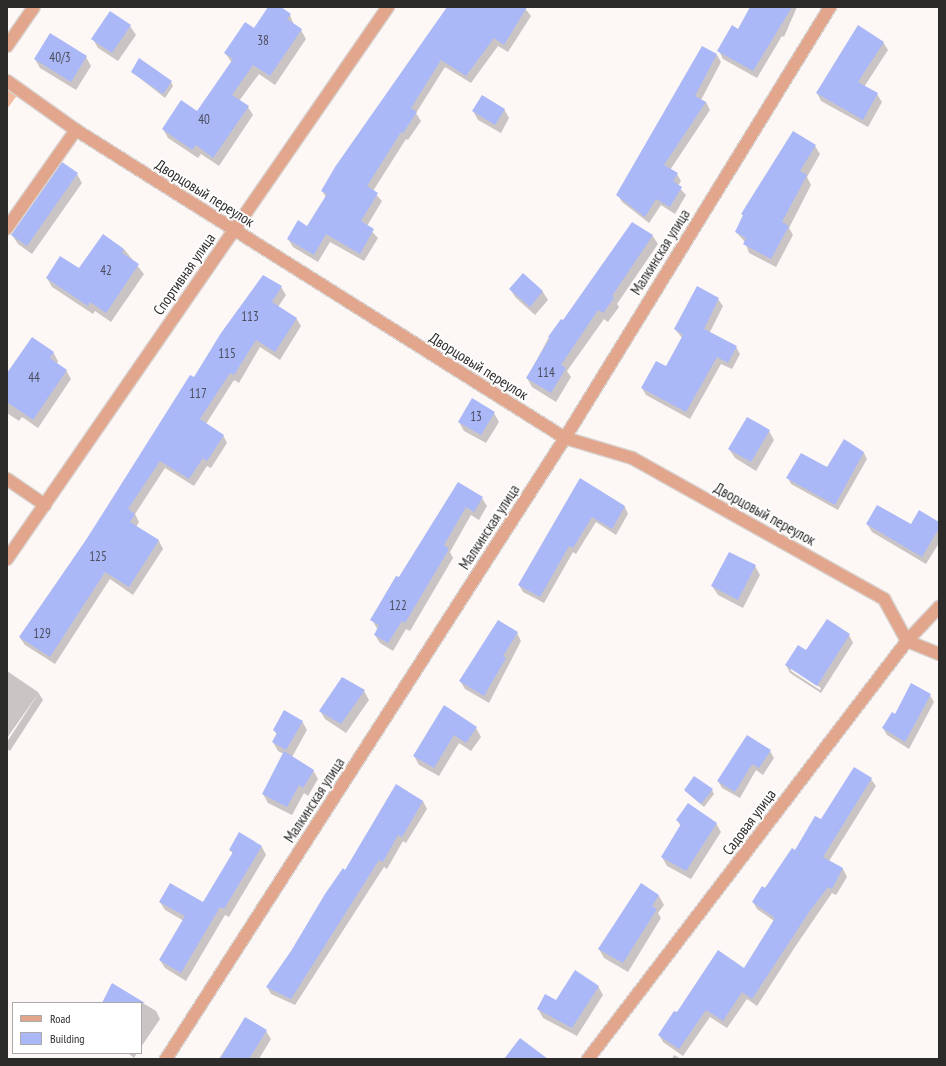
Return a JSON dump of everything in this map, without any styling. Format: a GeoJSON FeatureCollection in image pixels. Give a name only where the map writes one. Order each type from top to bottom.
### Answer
{"type":"FeatureCollection","features":[{"type":"Feature","properties":{"kind":"street"},"geometry":{"type":"LineString","coordinates":[[7,46],[34,7]]}},
{"type":"Feature","properties":{"kind":"street","name":"Спортивная улица"},"geometry":{"type":"LineString","coordinates":[[7,559],[388,7]]}},
{"type":"Feature","properties":{"kind":"street","name":"Малкинская улица"},"geometry":{"type":"LineString","coordinates":[[166,1059],[564,438],[830,7]]}},
{"type":"Feature","properties":{"kind":"street","name":"Дворцовый переулок"},"geometry":{"type":"LineString","coordinates":[[7,81],[76,130],[564,438],[632,458],[884,599],[908,641]]}},
{"type":"Feature","properties":{"kind":"street"},"geometry":{"type":"LineString","coordinates":[[7,228],[76,130]]}},
{"type":"Feature","properties":{"kind":"street"},"geometry":{"type":"LineString","coordinates":[[7,479],[44,505]]}},
{"type":"Feature","properties":{"kind":"street","name":"Садовая улица"},"geometry":{"type":"LineString","coordinates":[[588,1059],[908,641],[939,606]]}},
{"type":"Feature","properties":{"kind":"street"},"geometry":{"type":"LineString","coordinates":[[908,641],[939,654]]}},
{"type":"Feature","properties":{"kind":"shaded area"},"geometry":{"type":"Polygon","coordinates":[[[7,81],[21,90],[7,109],[7,81]]]}},
{"type":"Feature","properties":{"kind":"building"},"geometry":{"type":"Polygon","coordinates":[[[268,7],[281,7],[291,14],[287,19],[302,29],[270,76],[253,65],[232,95],[249,106],[213,158],[196,145],[192,150],[162,129],[181,100],[197,111],[233,59],[224,53],[245,22],[254,28],[268,7]]]}},
{"type":"Feature","properties":{"kind":"building"},"geometry":{"type":"Polygon","coordinates":[[[447,7],[527,7],[504,45],[494,38],[466,76],[441,60],[411,108],[417,112],[403,133],[401,132],[367,186],[378,193],[361,221],[374,229],[360,254],[326,234],[314,255],[287,239],[298,220],[307,226],[327,194],[321,191],[335,167],[447,7]]]}},
{"type":"Feature","properties":{"kind":"building"},"geometry":{"type":"Polygon","coordinates":[[[750,7],[792,7],[753,71],[717,51],[732,25],[738,29],[750,7]]]}},
{"type":"Feature","properties":{"kind":"building"},"geometry":{"type":"Polygon","coordinates":[[[110,11],[131,25],[112,53],[91,39],[110,11]]]}},
{"type":"Feature","properties":{"kind":"building"},"geometry":{"type":"Polygon","coordinates":[[[858,25],[884,42],[858,82],[878,93],[863,120],[816,93],[858,25]]]}},
{"type":"Feature","properties":{"kind":"building"},"geometry":{"type":"Polygon","coordinates":[[[50,33],[87,56],[71,82],[34,59],[50,33]]]}},
{"type":"Feature","properties":{"kind":"building"},"geometry":{"type":"Polygon","coordinates":[[[702,46],[717,54],[695,96],[706,102],[664,165],[678,173],[673,181],[682,187],[670,207],[656,199],[645,217],[616,195],[702,46]]]}},
{"type":"Feature","properties":{"kind":"building"},"geometry":{"type":"Polygon","coordinates":[[[139,58],[172,81],[163,94],[131,72],[139,58]]]}},
{"type":"Feature","properties":{"kind":"building"},"geometry":{"type":"Polygon","coordinates":[[[482,95],[505,109],[495,125],[472,111],[482,95]]]}},
{"type":"Feature","properties":{"kind":"building"},"geometry":{"type":"Polygon","coordinates":[[[793,131],[816,145],[800,171],[807,175],[782,222],[789,226],[771,259],[743,244],[746,238],[735,232],[743,215],[741,214],[793,131]]]}},
{"type":"Feature","properties":{"kind":"building"},"geometry":{"type":"Polygon","coordinates":[[[62,162],[78,173],[27,246],[11,235],[62,162]]]}},
{"type":"Feature","properties":{"kind":"building"},"geometry":{"type":"Polygon","coordinates":[[[632,222],[653,235],[612,296],[614,298],[603,313],[598,310],[561,365],[566,368],[551,393],[526,378],[550,338],[548,337],[561,319],[563,320],[632,222]]]}},
{"type":"Feature","properties":{"kind":"building"},"geometry":{"type":"Polygon","coordinates":[[[103,234],[124,249],[122,253],[139,264],[106,313],[90,302],[88,306],[46,278],[60,256],[79,268],[103,234]]]}},
{"type":"Feature","properties":{"kind":"building"},"geometry":{"type":"Polygon","coordinates":[[[523,273],[543,291],[530,307],[509,289],[523,273]]]}},
{"type":"Feature","properties":{"kind":"building"},"geometry":{"type":"Polygon","coordinates":[[[263,275],[282,286],[272,302],[297,318],[275,352],[256,340],[234,375],[230,373],[200,419],[224,435],[207,461],[203,458],[189,479],[160,461],[128,509],[135,514],[130,522],[159,540],[129,587],[105,572],[50,657],[19,637],[86,540],[190,375],[194,377],[221,333],[263,275]]]}},
{"type":"Feature","properties":{"kind":"building"},"geometry":{"type":"Polygon","coordinates":[[[697,286],[719,298],[704,329],[737,346],[728,363],[717,357],[686,412],[641,388],[656,361],[666,366],[683,335],[674,329],[697,286]]]}},
{"type":"Feature","properties":{"kind":"building"},"geometry":{"type":"Polygon","coordinates":[[[32,337],[54,352],[50,358],[67,370],[33,420],[7,402],[7,373],[32,337]]]}},
{"type":"Feature","properties":{"kind":"building"},"geometry":{"type":"Polygon","coordinates":[[[472,398],[495,412],[481,435],[458,422],[472,398]]]}},
{"type":"Feature","properties":{"kind":"building"},"geometry":{"type":"Polygon","coordinates":[[[747,417],[770,430],[751,462],[728,449],[747,417]]]}},
{"type":"Feature","properties":{"kind":"building"},"geometry":{"type":"Polygon","coordinates":[[[844,439],[864,452],[835,505],[786,478],[801,453],[827,467],[844,439]]]}},
{"type":"Feature","properties":{"kind":"building"},"geometry":{"type":"Polygon","coordinates":[[[580,478],[625,506],[612,529],[592,517],[573,548],[569,546],[540,597],[518,585],[580,478]]]}},
{"type":"Feature","properties":{"kind":"building"},"geometry":{"type":"Polygon","coordinates":[[[458,482],[483,497],[474,512],[466,507],[444,545],[449,549],[405,623],[402,621],[388,643],[374,635],[379,625],[370,620],[396,576],[399,577],[458,482]]]}},
{"type":"Feature","properties":{"kind":"building"},"geometry":{"type":"Polygon","coordinates":[[[877,505],[911,524],[919,510],[939,522],[939,528],[922,557],[866,524],[877,505]]]}},
{"type":"Feature","properties":{"kind":"building"},"geometry":{"type":"Polygon","coordinates":[[[729,552],[756,565],[738,600],[711,586],[729,552]]]}},
{"type":"Feature","properties":{"kind":"building"},"geometry":{"type":"Polygon","coordinates":[[[827,619],[850,634],[817,686],[785,665],[798,645],[806,650],[827,619]]]}},
{"type":"Feature","properties":{"kind":"building"},"geometry":{"type":"Polygon","coordinates":[[[498,620],[518,632],[503,656],[506,658],[484,696],[459,681],[498,620]]]}},
{"type":"Feature","properties":{"kind":"building"},"geometry":{"type":"Polygon","coordinates":[[[342,677],[365,690],[341,724],[319,711],[342,677]]]}},
{"type":"Feature","properties":{"kind":"building"},"geometry":{"type":"Polygon","coordinates":[[[911,683],[931,694],[905,742],[882,728],[892,712],[895,714],[911,683]]]}},
{"type":"Feature","properties":{"kind":"building"},"geometry":{"type":"Polygon","coordinates":[[[444,705],[477,727],[466,743],[454,735],[434,768],[413,756],[444,705]]]}},
{"type":"Feature","properties":{"kind":"building"},"geometry":{"type":"Polygon","coordinates":[[[284,710],[303,721],[286,750],[272,742],[277,733],[273,730],[284,710]]]}},
{"type":"Feature","properties":{"kind":"building"},"geometry":{"type":"Polygon","coordinates":[[[747,735],[771,750],[759,768],[752,764],[735,792],[717,781],[747,735]]]}},
{"type":"Feature","properties":{"kind":"building"},"geometry":{"type":"Polygon","coordinates":[[[284,751],[314,770],[303,788],[299,785],[287,807],[262,794],[284,751]]]}},
{"type":"Feature","properties":{"kind":"building"},"geometry":{"type":"Polygon","coordinates":[[[854,767],[872,778],[823,857],[843,868],[832,889],[828,887],[809,912],[752,999],[742,992],[723,1021],[706,1010],[679,1049],[658,1035],[674,1011],[677,1012],[718,950],[744,968],[775,918],[752,902],[762,886],[765,888],[792,848],[795,850],[815,816],[821,819],[854,767]]]}},
{"type":"Feature","properties":{"kind":"building"},"geometry":{"type":"Polygon","coordinates":[[[694,776],[713,789],[701,804],[684,790],[694,776]]]}},
{"type":"Feature","properties":{"kind":"building"},"geometry":{"type":"Polygon","coordinates":[[[396,784],[423,801],[402,837],[398,835],[383,862],[379,860],[291,999],[266,987],[291,951],[325,894],[343,868],[345,870],[396,784]]]}},
{"type":"Feature","properties":{"kind":"building"},"geometry":{"type":"Polygon","coordinates":[[[688,803],[717,823],[686,871],[661,857],[681,824],[676,820],[688,803]]]}},
{"type":"Feature","properties":{"kind":"building"},"geometry":{"type":"Polygon","coordinates":[[[239,832],[262,846],[224,909],[220,907],[181,973],[159,960],[185,916],[159,902],[170,883],[203,902],[233,852],[229,850],[239,832]]]}},
{"type":"Feature","properties":{"kind":"building"},"geometry":{"type":"Polygon","coordinates":[[[641,883],[659,895],[652,906],[657,909],[623,963],[598,949],[641,883]]]}},
{"type":"Feature","properties":{"kind":"building"},"geometry":{"type":"Polygon","coordinates":[[[575,970],[599,986],[572,1028],[537,1009],[545,994],[556,1000],[575,970]]]}},
{"type":"Feature","properties":{"kind":"building"},"geometry":{"type":"Polygon","coordinates":[[[112,983],[145,1003],[142,1002],[102,1002],[112,983]]]}},
{"type":"Feature","properties":{"kind":"building"},"geometry":{"type":"Polygon","coordinates":[[[245,1017],[267,1030],[249,1059],[220,1059],[245,1017]]]}},
{"type":"Feature","properties":{"kind":"building"},"geometry":{"type":"Polygon","coordinates":[[[520,1038],[548,1059],[504,1059],[520,1038]]]}}]}
